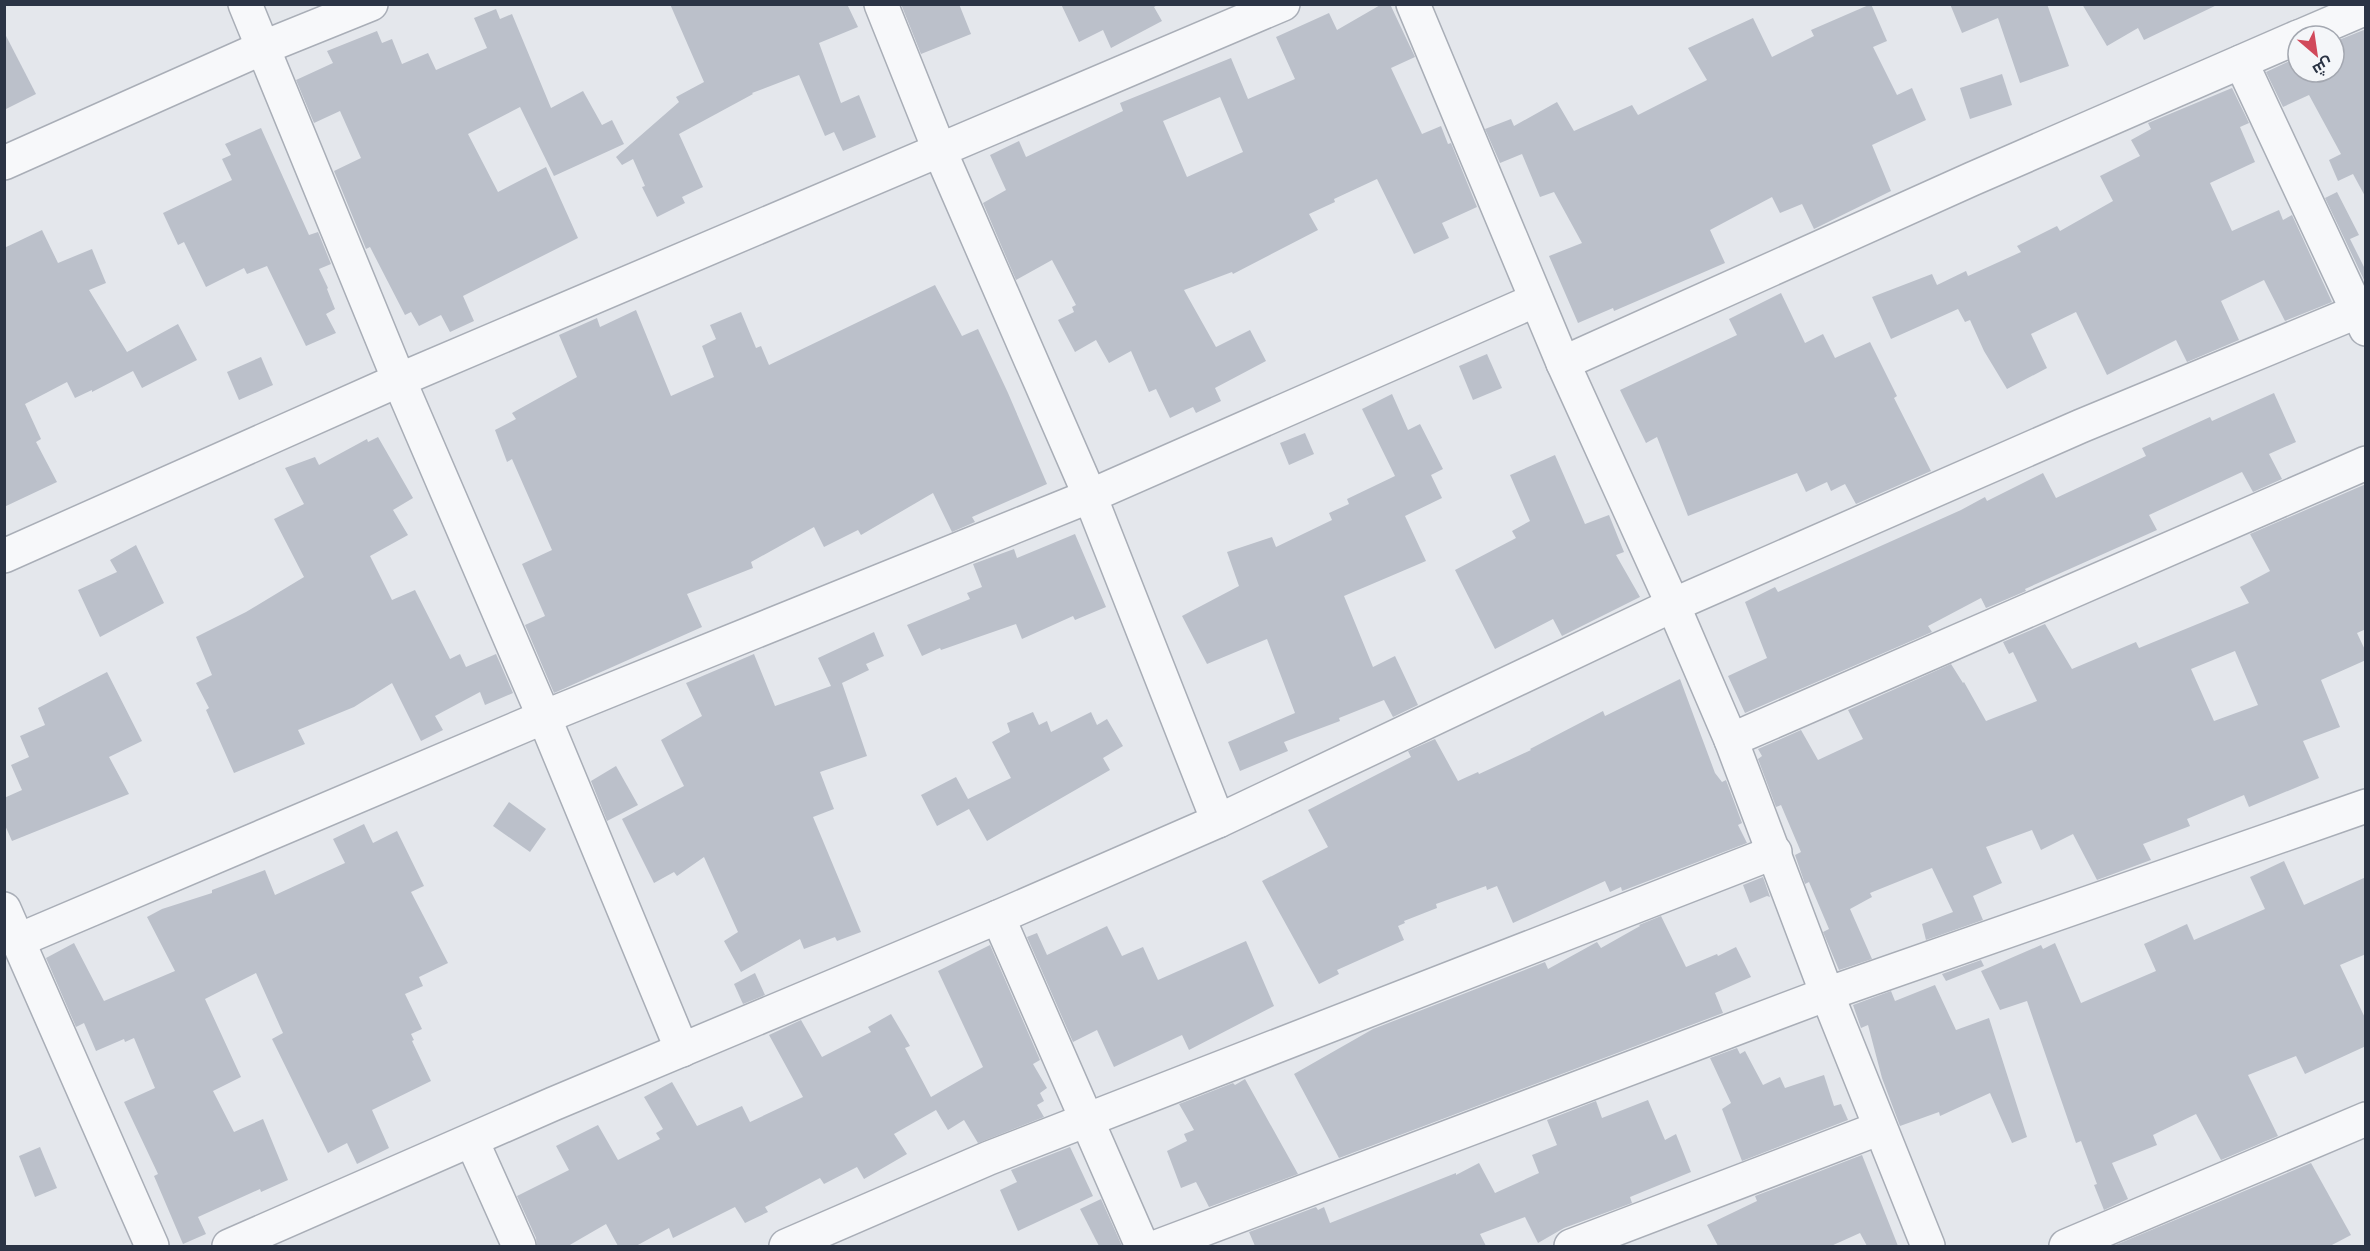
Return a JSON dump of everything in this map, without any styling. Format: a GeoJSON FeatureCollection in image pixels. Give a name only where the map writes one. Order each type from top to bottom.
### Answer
{"type":"FeatureCollection","features":[{"type":"Feature","properties":{"kind":"street"},"geometry":{"type":"LineString","coordinates":[[245,4],[399,380],[544,717],[682,1050]]}},
{"type":"Feature","properties":{"kind":"street"},"geometry":{"type":"LineString","coordinates":[[4,163],[262,48],[371,4]]}},
{"type":"Feature","properties":{"kind":"street"},"geometry":{"type":"LineString","coordinates":[[881,4],[939,149],[1090,496],[1218,821]]}},
{"type":"Feature","properties":{"kind":"street"},"geometry":{"type":"LineString","coordinates":[[4,556],[399,380],[1283,4]]}},
{"type":"Feature","properties":{"kind":"street"},"geometry":{"type":"LineString","coordinates":[[1413,4],[1563,363],[1673,605],[1731,740],[1827,994],[1928,1246]]}},
{"type":"Feature","properties":{"kind":"street"},"geometry":{"type":"LineString","coordinates":[[2330,24],[2366,8]]}},
{"type":"Feature","properties":{"kind":"street"},"geometry":{"type":"LineString","coordinates":[[1563,363],[1971,179],[2286,43]]}},
{"type":"Feature","properties":{"kind":"street"},"geometry":{"type":"LineString","coordinates":[[229,1246],[1218,821],[1673,605],[2080,426],[2363,316],[2241,62]]}},
{"type":"Feature","properties":{"kind":"street"},"geometry":{"type":"LineString","coordinates":[[17,955],[544,717],[1090,496],[1536,300]]}},
{"type":"Feature","properties":{"kind":"street"},"geometry":{"type":"LineString","coordinates":[[1731,740],[2366,463]]}},
{"type":"Feature","properties":{"kind":"street"},"geometry":{"type":"LineString","coordinates":[[1159,1246],[1827,994],[2366,806]]}},
{"type":"Feature","properties":{"kind":"street"},"geometry":{"type":"LineString","coordinates":[[786,1246],[989,1158],[1775,852]]}},
{"type":"Feature","properties":{"kind":"street"},"geometry":{"type":"LineString","coordinates":[[4,909],[17,955],[152,1246]]}},
{"type":"Feature","properties":{"kind":"street"},"geometry":{"type":"LineString","coordinates":[[998,916],[1085,1120],[1142,1246]]}},
{"type":"Feature","properties":{"kind":"street"},"geometry":{"type":"LineString","coordinates":[[2066,1246],[2366,1119]]}},
{"type":"Feature","properties":{"kind":"street"},"geometry":{"type":"LineString","coordinates":[[1571,1246],[1880,1128]]}},
{"type":"Feature","properties":{"kind":"street"},"geometry":{"type":"LineString","coordinates":[[472,1141],[519,1246]]}},
{"type":"Feature","properties":{"kind":"building"},"geometry":{"type":"Polygon","coordinates":[[[670,4],[847,4],[858,27],[819,43],[841,103],[859,95],[876,137],[843,151],[834,132],[825,136],[799,75],[752,93],[679,134],[703,187],[682,197],[685,203],[657,217],[642,187],[645,186],[633,159],[622,165],[616,157],[679,102],[676,97],[704,82],[670,4]]]}},
{"type":"Feature","properties":{"kind":"building"},"geometry":{"type":"Polygon","coordinates":[[[901,4],[959,4],[971,34],[921,54],[901,4]]]}},
{"type":"Feature","properties":{"kind":"building"},"geometry":{"type":"Polygon","coordinates":[[[1061,4],[1159,4],[1154,7],[1162,21],[1111,48],[1103,30],[1079,42],[1061,4]]]}},
{"type":"Feature","properties":{"kind":"building"},"geometry":{"type":"Polygon","coordinates":[[[1382,4],[1390,4],[1415,57],[1391,68],[1422,134],[1441,126],[1448,144],[1451,143],[1477,207],[1442,223],[1449,238],[1414,254],[1377,179],[1334,199],[1335,202],[1309,214],[1318,230],[1233,274],[1232,272],[1184,290],[1216,347],[1250,330],[1266,361],[1215,388],[1221,401],[1196,413],[1193,407],[1170,418],[1156,389],[1149,392],[1131,351],[1109,363],[1096,340],[1075,352],[1058,320],[1074,312],[1072,307],[1076,305],[1052,260],[1016,280],[983,203],[1006,190],[990,155],[1019,141],[1026,157],[1123,111],[1120,103],[1231,58],[1248,99],[1295,79],[1276,37],[1329,13],[1337,30],[1382,4]],[[1220,97],[1163,121],[1187,177],[1243,152],[1220,97]]]}},
{"type":"Feature","properties":{"kind":"building"},"geometry":{"type":"Polygon","coordinates":[[[1871,4],[1887,41],[1873,47],[1897,95],[1912,88],[1926,120],[1872,145],[1891,191],[1814,229],[1802,204],[1780,213],[1772,197],[1710,230],[1725,263],[1614,311],[1613,308],[1578,323],[1549,256],[1582,243],[1554,192],[1540,197],[1522,154],[1500,163],[1485,129],[1511,119],[1514,126],[1557,102],[1574,131],[1632,105],[1638,115],[1707,80],[1688,48],[1753,18],[1772,57],[1814,36],[1811,30],[1871,4]]]}},
{"type":"Feature","properties":{"kind":"building"},"geometry":{"type":"Polygon","coordinates":[[[1950,4],[2047,4],[2069,66],[2020,83],[1998,18],[1962,33],[1950,4]]]}},
{"type":"Feature","properties":{"kind":"building"},"geometry":{"type":"Polygon","coordinates":[[[2082,4],[2219,4],[2144,40],[2138,28],[2107,46],[2082,4]]]}},
{"type":"Feature","properties":{"kind":"building"},"geometry":{"type":"Polygon","coordinates":[[[496,9],[500,19],[512,14],[551,108],[583,91],[602,125],[612,120],[624,144],[554,176],[520,107],[468,134],[498,192],[546,167],[578,238],[463,296],[474,321],[450,332],[441,315],[419,326],[411,312],[405,315],[370,247],[366,249],[334,171],[361,158],[340,111],[314,123],[296,80],[333,63],[327,51],[377,31],[382,43],[392,39],[402,64],[428,53],[436,70],[487,48],[474,18],[496,9]]]}},
{"type":"Feature","properties":{"kind":"building"},"geometry":{"type":"Polygon","coordinates":[[[2366,29],[2366,198],[2353,174],[2338,181],[2329,160],[2341,154],[2309,95],[2283,107],[2266,72],[2286,63],[2286,84],[2346,84],[2346,37],[2366,29]]]}},
{"type":"Feature","properties":{"kind":"building"},"geometry":{"type":"Polygon","coordinates":[[[4,32],[36,94],[4,110],[4,32]]]}},
{"type":"Feature","properties":{"kind":"building"},"geometry":{"type":"Polygon","coordinates":[[[2002,74],[2012,105],[1970,119],[1960,88],[2002,74]]]}},
{"type":"Feature","properties":{"kind":"building"},"geometry":{"type":"Polygon","coordinates":[[[2232,88],[2249,123],[2240,127],[2255,162],[2210,183],[2232,231],[2279,210],[2283,220],[2292,215],[2332,302],[2285,321],[2264,280],[2221,301],[2239,340],[2187,362],[2176,340],[2107,375],[2076,312],[2031,334],[2047,368],[2007,389],[1984,351],[1970,320],[1965,322],[1958,309],[1891,339],[1872,297],[1932,274],[1937,285],[1966,271],[1968,276],[2021,252],[2017,246],[2057,226],[2060,231],[2113,201],[2100,176],[2140,156],[2131,140],[2151,129],[2148,123],[2232,88]]]}},
{"type":"Feature","properties":{"kind":"building"},"geometry":{"type":"Polygon","coordinates":[[[261,128],[309,235],[318,232],[331,264],[319,269],[335,309],[326,314],[336,333],[306,346],[267,266],[247,274],[244,268],[206,287],[184,242],[178,245],[163,213],[232,180],[222,159],[231,155],[225,144],[261,128]]]}},
{"type":"Feature","properties":{"kind":"building"},"geometry":{"type":"Polygon","coordinates":[[[2337,192],[2359,235],[2350,239],[2366,271],[2366,284],[2325,198],[2337,192]]]}},
{"type":"Feature","properties":{"kind":"building"},"geometry":{"type":"Polygon","coordinates":[[[42,230],[58,263],[92,249],[106,283],[89,290],[127,352],[178,324],[197,360],[142,388],[133,371],[75,398],[67,382],[25,404],[41,439],[36,442],[57,482],[4,507],[4,248],[42,230]]]}},
{"type":"Feature","properties":{"kind":"building"},"geometry":{"type":"Polygon","coordinates":[[[935,285],[962,336],[978,329],[1047,484],[972,517],[975,522],[952,532],[933,493],[861,535],[858,530],[824,547],[814,527],[751,562],[753,568],[687,594],[702,627],[554,693],[525,625],[545,616],[522,564],[552,550],[512,459],[507,462],[495,430],[516,419],[512,413],[577,377],[559,335],[597,318],[600,327],[636,310],[671,396],[714,377],[702,346],[716,339],[710,325],[741,312],[756,348],[761,346],[769,365],[935,285]]]}},
{"type":"Feature","properties":{"kind":"building"},"geometry":{"type":"Polygon","coordinates":[[[1781,293],[1805,343],[1823,334],[1835,358],[1870,342],[1897,396],[1894,398],[1931,471],[1856,504],[1845,484],[1831,491],[1827,482],[1806,492],[1797,473],[1688,516],[1657,437],[1646,443],[1620,390],[1737,335],[1729,319],[1781,293]]]}},
{"type":"Feature","properties":{"kind":"building"},"geometry":{"type":"Polygon","coordinates":[[[1487,354],[1502,388],[1473,400],[1459,366],[1487,354]]]}},
{"type":"Feature","properties":{"kind":"building"},"geometry":{"type":"Polygon","coordinates":[[[261,357],[273,385],[239,400],[227,372],[261,357]]]}},
{"type":"Feature","properties":{"kind":"building"},"geometry":{"type":"Polygon","coordinates":[[[2274,393],[2296,442],[2269,454],[2282,479],[2253,492],[2242,472],[2149,515],[2157,530],[1986,608],[1981,598],[1928,626],[1932,632],[1745,713],[1728,676],[1767,658],[1745,602],[1775,587],[1778,592],[1961,510],[1985,497],[1987,501],[2043,473],[2056,498],[2146,456],[2142,448],[2210,417],[2212,421],[2274,393]]]}},
{"type":"Feature","properties":{"kind":"building"},"geometry":{"type":"Polygon","coordinates":[[[1392,394],[1408,430],[1420,424],[1443,469],[1431,475],[1442,498],[1405,516],[1426,561],[1344,596],[1373,667],[1395,656],[1418,705],[1393,717],[1384,700],[1339,718],[1340,721],[1284,742],[1288,751],[1240,771],[1228,742],[1295,713],[1267,639],[1207,664],[1182,616],[1239,586],[1227,552],[1272,537],[1276,547],[1332,520],[1329,513],[1349,504],[1347,499],[1395,476],[1362,409],[1392,394]]]}},
{"type":"Feature","properties":{"kind":"building"},"geometry":{"type":"Polygon","coordinates":[[[1305,433],[1314,454],[1289,465],[1280,443],[1305,433]]]}},
{"type":"Feature","properties":{"kind":"building"},"geometry":{"type":"Polygon","coordinates":[[[378,437],[413,498],[393,510],[408,535],[370,556],[392,600],[415,590],[450,659],[460,654],[466,667],[496,654],[513,693],[485,705],[480,692],[435,716],[443,730],[421,741],[392,683],[354,707],[298,730],[305,744],[234,773],[206,710],[209,708],[196,683],[212,675],[196,637],[246,612],[304,577],[274,519],[304,504],[285,468],[315,457],[319,465],[367,439],[368,442],[378,437]]]}},
{"type":"Feature","properties":{"kind":"building"},"geometry":{"type":"Polygon","coordinates":[[[1555,455],[1585,524],[1609,515],[1624,552],[1616,555],[1640,597],[1562,636],[1553,619],[1495,649],[1455,570],[1516,538],[1512,531],[1530,521],[1510,475],[1555,455]]]}},
{"type":"Feature","properties":{"kind":"building"},"geometry":{"type":"Polygon","coordinates":[[[2366,484],[2366,629],[2357,633],[2366,652],[2366,660],[2321,680],[2340,727],[2303,741],[2319,778],[2249,807],[2244,795],[2187,819],[2190,826],[2143,844],[2151,860],[2097,880],[2073,834],[2041,850],[2032,830],[1986,847],[2002,883],[1973,896],[1983,920],[1926,940],[1922,924],[1953,912],[1932,868],[1870,893],[1872,897],[1850,909],[1872,959],[1839,970],[1823,932],[1829,929],[1809,882],[1805,884],[1795,855],[1801,852],[1781,805],[1776,807],[1758,759],[1762,756],[1758,749],[1801,730],[1818,760],[1863,739],[1848,710],[1951,664],[1986,721],[2037,701],[2013,652],[2009,654],[2003,642],[2045,624],[2072,669],[2136,642],[2139,648],[2249,603],[2240,587],[2270,571],[2250,534],[2366,484]],[[2235,651],[2191,669],[2214,721],[2258,705],[2235,651]]]}},
{"type":"Feature","properties":{"kind":"building"},"geometry":{"type":"Polygon","coordinates":[[[1075,534],[1106,607],[1075,620],[1073,616],[1022,639],[1016,624],[922,656],[907,625],[970,599],[967,593],[982,587],[973,564],[1014,549],[1017,558],[1075,534]]]}},
{"type":"Feature","properties":{"kind":"building"},"geometry":{"type":"Polygon","coordinates":[[[136,545],[164,603],[100,637],[78,590],[117,572],[110,560],[136,545]]]}},
{"type":"Feature","properties":{"kind":"building"},"geometry":{"type":"Polygon","coordinates":[[[874,632],[884,656],[866,664],[869,670],[842,683],[867,756],[820,772],[834,809],[813,817],[861,932],[837,941],[835,937],[804,949],[800,939],[741,972],[724,941],[738,932],[704,857],[677,876],[674,872],[654,883],[622,819],[684,786],[661,740],[702,716],[686,683],[754,654],[775,706],[831,686],[818,658],[874,632]]]}},
{"type":"Feature","properties":{"kind":"building"},"geometry":{"type":"Polygon","coordinates":[[[107,672],[142,741],[109,757],[129,794],[12,841],[4,823],[4,798],[22,790],[11,765],[29,757],[20,736],[45,725],[38,708],[107,672]]]}},
{"type":"Feature","properties":{"kind":"building"},"geometry":{"type":"Polygon","coordinates":[[[1680,679],[1715,773],[1722,782],[1726,780],[1742,823],[1738,825],[1747,843],[1622,891],[1621,887],[1610,892],[1605,881],[1513,923],[1497,886],[1487,890],[1486,886],[1436,904],[1437,908],[1404,921],[1405,923],[1398,926],[1404,940],[1337,970],[1339,974],[1319,984],[1262,881],[1328,847],[1308,810],[1411,757],[1408,751],[1435,739],[1458,781],[1531,750],[1603,711],[1605,716],[1680,679]]]}},
{"type":"Feature","properties":{"kind":"building"},"geometry":{"type":"Polygon","coordinates":[[[1033,712],[1039,725],[1047,721],[1051,732],[1091,712],[1097,725],[1107,719],[1123,746],[1103,758],[1110,770],[987,841],[969,809],[937,826],[921,795],[956,777],[968,799],[1011,778],[992,742],[1010,732],[1007,723],[1033,712]]]}},
{"type":"Feature","properties":{"kind":"building"},"geometry":{"type":"Polygon","coordinates":[[[616,766],[638,805],[607,821],[591,781],[616,766]]]}},
{"type":"Feature","properties":{"kind":"building"},"geometry":{"type":"Polygon","coordinates":[[[509,802],[546,829],[530,852],[493,826],[509,802]]]}},
{"type":"Feature","properties":{"kind":"building"},"geometry":{"type":"Polygon","coordinates":[[[364,824],[373,843],[397,831],[424,886],[411,892],[448,963],[419,977],[423,986],[405,994],[422,1029],[411,1034],[414,1040],[412,1041],[431,1081],[372,1110],[389,1148],[357,1164],[347,1143],[328,1153],[272,1039],[283,1033],[256,973],[205,999],[241,1077],[213,1091],[234,1132],[263,1119],[288,1180],[261,1192],[260,1189],[198,1217],[206,1234],[183,1244],[154,1176],[158,1174],[124,1102],[155,1088],[134,1038],[125,1042],[124,1039],[96,1051],[84,1023],[76,1027],[46,958],[74,943],[104,1001],[175,971],[147,917],[162,909],[212,893],[212,890],[265,870],[275,895],[345,863],[333,839],[364,824]]]}},
{"type":"Feature","properties":{"kind":"building"},"geometry":{"type":"Polygon","coordinates":[[[2284,861],[2304,905],[2366,877],[2366,954],[2340,965],[2366,1020],[2366,1046],[2305,1074],[2296,1056],[2248,1075],[2278,1136],[2221,1160],[2196,1114],[2153,1135],[2157,1145],[2112,1163],[2128,1199],[2104,1210],[2081,1141],[2076,1143],[2027,1001],[2000,1010],[1981,971],[2041,945],[2043,949],[2055,943],[2081,1003],[2156,971],[2144,944],[2187,924],[2194,940],[2265,909],[2250,877],[2284,861]]]}},
{"type":"Feature","properties":{"kind":"building"},"geometry":{"type":"Polygon","coordinates":[[[1763,877],[1770,897],[1767,896],[1750,903],[1743,885],[1763,877]]]}},
{"type":"Feature","properties":{"kind":"building"},"geometry":{"type":"Polygon","coordinates":[[[1661,916],[1686,967],[1736,947],[1751,977],[1715,993],[1723,1013],[1339,1158],[1294,1074],[1373,1029],[1545,962],[1548,969],[1597,942],[1601,948],[1639,925],[1661,916]]]}},
{"type":"Feature","properties":{"kind":"building"},"geometry":{"type":"Polygon","coordinates":[[[1107,926],[1122,956],[1143,947],[1158,980],[1246,941],[1274,1006],[1189,1050],[1182,1035],[1114,1067],[1097,1030],[1073,1042],[1027,937],[1037,933],[1047,955],[1107,926]]]}},
{"type":"Feature","properties":{"kind":"building"},"geometry":{"type":"Polygon","coordinates":[[[990,945],[1040,1060],[1033,1064],[1047,1088],[1040,1093],[1044,1101],[1037,1105],[1044,1117],[978,1143],[964,1120],[948,1130],[936,1110],[894,1134],[907,1154],[864,1179],[857,1167],[824,1184],[820,1178],[765,1207],[768,1212],[745,1223],[735,1207],[673,1238],[669,1228],[636,1246],[618,1246],[606,1224],[568,1246],[537,1246],[536,1238],[517,1196],[569,1170],[556,1146],[598,1125],[618,1160],[660,1139],[656,1133],[663,1129],[644,1097],[672,1082],[697,1126],[742,1106],[750,1122],[803,1097],[769,1035],[801,1020],[822,1057],[871,1032],[868,1027],[891,1014],[910,1046],[905,1048],[931,1097],[983,1067],[938,971],[990,945]]]}},
{"type":"Feature","properties":{"kind":"building"},"geometry":{"type":"Polygon","coordinates":[[[1981,960],[1984,966],[1946,981],[1942,974],[1981,960]]]}},
{"type":"Feature","properties":{"kind":"building"},"geometry":{"type":"Polygon","coordinates":[[[755,973],[765,995],[743,1004],[734,984],[755,973]]]}},
{"type":"Feature","properties":{"kind":"building"},"geometry":{"type":"Polygon","coordinates":[[[1935,985],[1956,1030],[1989,1018],[2027,1137],[2012,1143],[1990,1093],[1940,1116],[1939,1112],[1900,1126],[1882,1078],[1868,1025],[1861,1028],[1853,1005],[1891,991],[1895,1001],[1935,985]]]}},
{"type":"Feature","properties":{"kind":"building"},"geometry":{"type":"Polygon","coordinates":[[[1737,1048],[1740,1054],[1745,1051],[1763,1085],[1780,1077],[1785,1088],[1824,1075],[1834,1106],[1841,1104],[1848,1120],[1742,1161],[1722,1109],[1731,1103],[1710,1058],[1737,1048]]]}},
{"type":"Feature","properties":{"kind":"building"},"geometry":{"type":"Polygon","coordinates":[[[1245,1079],[1298,1174],[1209,1207],[1196,1182],[1181,1188],[1167,1151],[1187,1141],[1184,1134],[1194,1130],[1179,1104],[1233,1083],[1235,1085],[1245,1079]]]}},
{"type":"Feature","properties":{"kind":"building"},"geometry":{"type":"Polygon","coordinates":[[[1648,1100],[1665,1140],[1676,1134],[1691,1172],[1630,1197],[1632,1203],[1564,1228],[1538,1243],[1525,1217],[1480,1234],[1486,1246],[1255,1246],[1249,1232],[1316,1207],[1318,1210],[1324,1207],[1330,1223],[1456,1173],[1456,1175],[1479,1163],[1495,1193],[1539,1173],[1532,1155],[1557,1145],[1547,1120],[1596,1101],[1602,1118],[1648,1100]]]}},
{"type":"Feature","properties":{"kind":"building"},"geometry":{"type":"Polygon","coordinates":[[[40,1147],[57,1188],[35,1197],[19,1156],[40,1147]]]}},
{"type":"Feature","properties":{"kind":"building"},"geometry":{"type":"Polygon","coordinates":[[[1070,1147],[1093,1196],[1018,1231],[1000,1190],[1017,1182],[1011,1170],[1070,1147]]]}},
{"type":"Feature","properties":{"kind":"building"},"geometry":{"type":"Polygon","coordinates":[[[1862,1155],[1898,1246],[1867,1246],[1860,1233],[1831,1246],[1718,1246],[1707,1225],[1757,1201],[1755,1196],[1862,1155]]]}},
{"type":"Feature","properties":{"kind":"building"},"geometry":{"type":"Polygon","coordinates":[[[2311,1163],[2351,1235],[2330,1246],[2113,1246],[2311,1163]]]}},
{"type":"Feature","properties":{"kind":"building"},"geometry":{"type":"Polygon","coordinates":[[[1101,1199],[1122,1246],[1099,1246],[1080,1209],[1101,1199]]]}}]}
